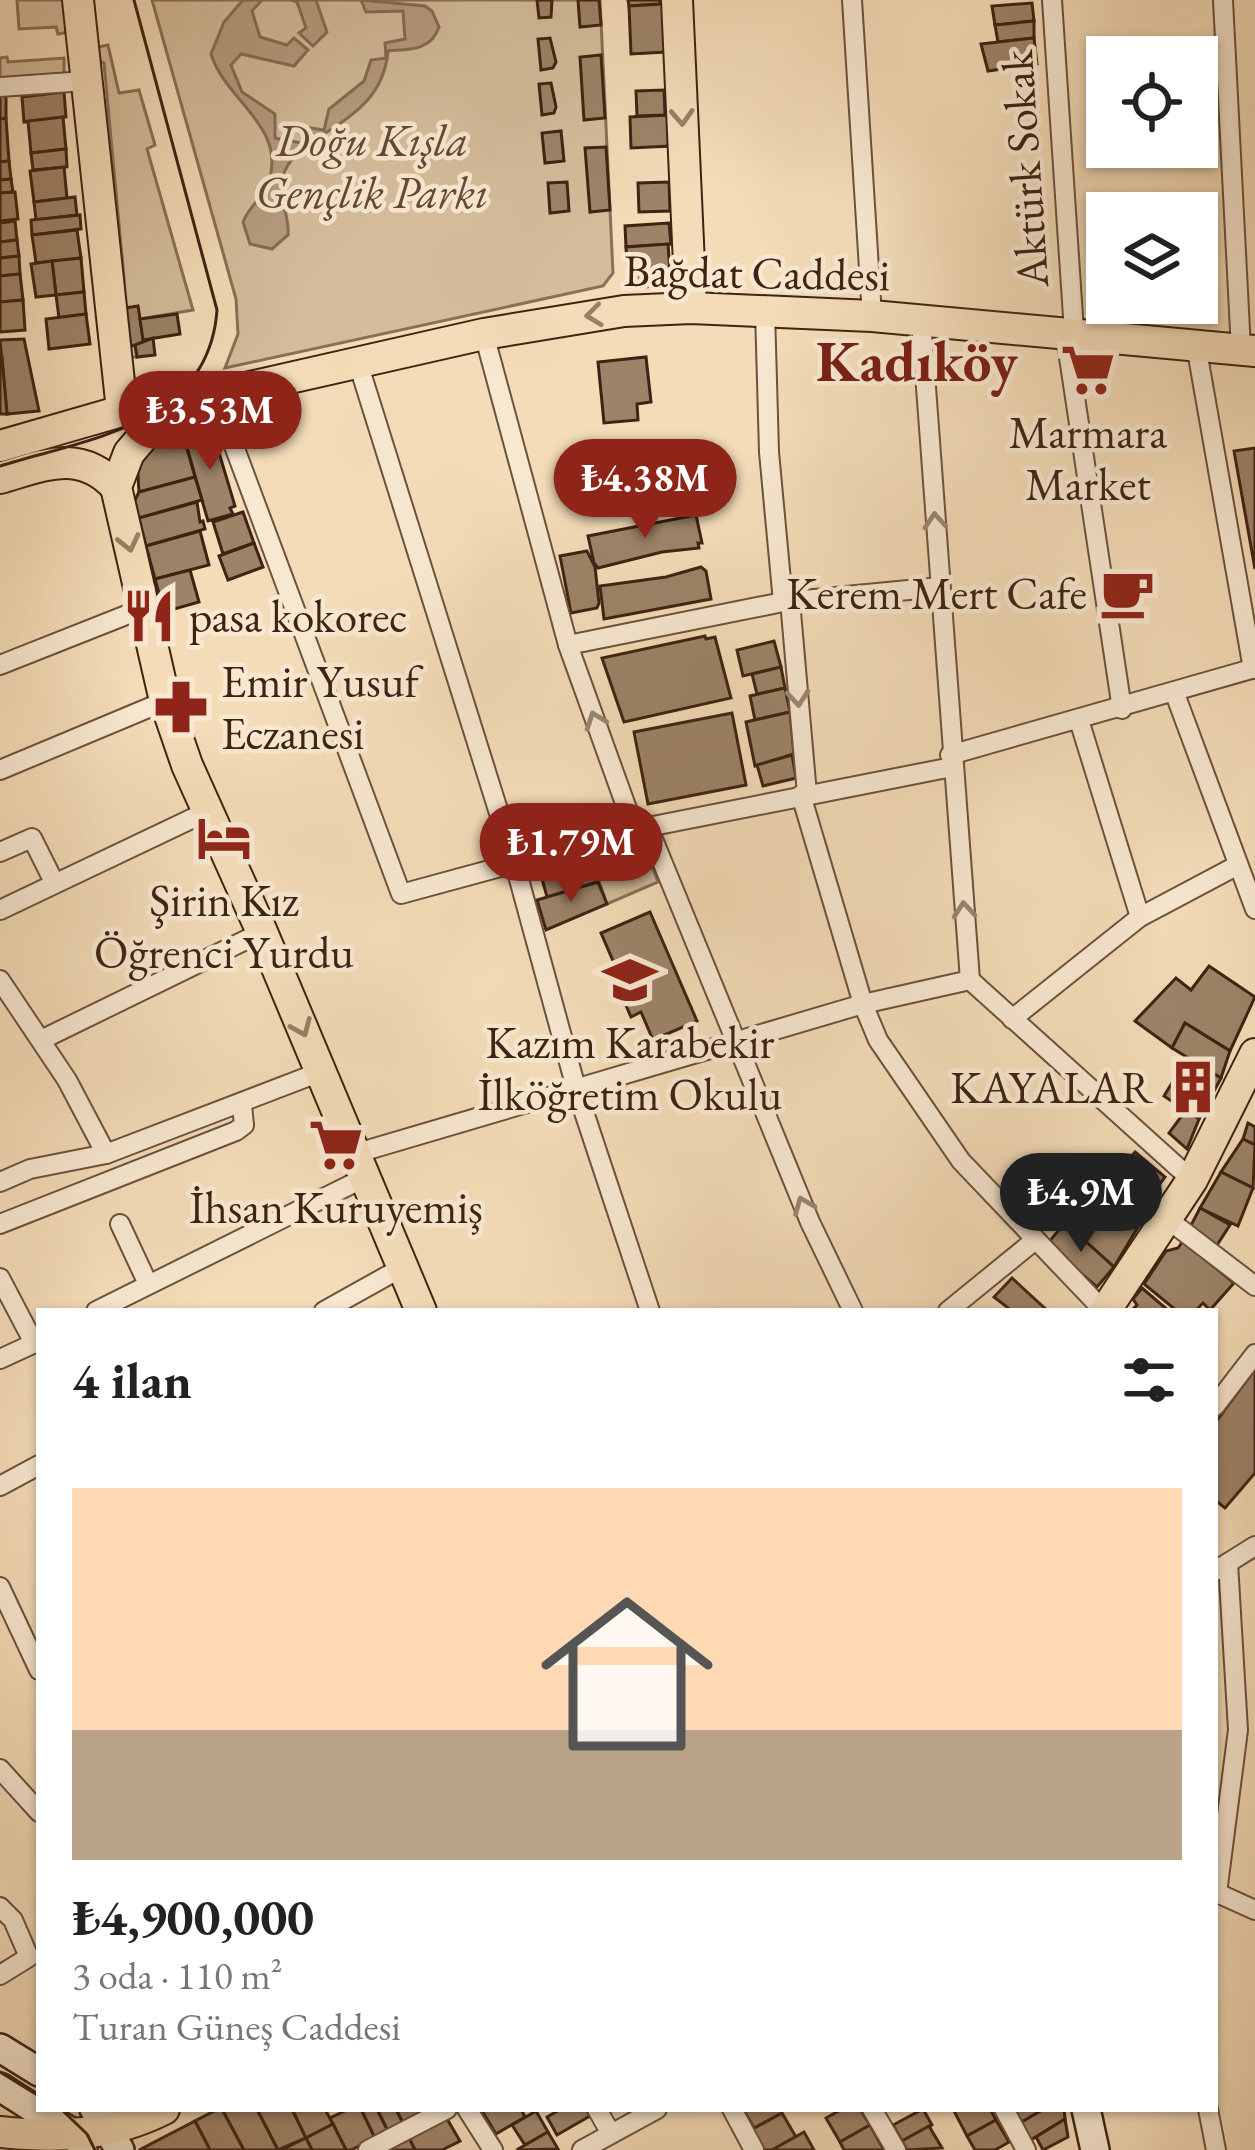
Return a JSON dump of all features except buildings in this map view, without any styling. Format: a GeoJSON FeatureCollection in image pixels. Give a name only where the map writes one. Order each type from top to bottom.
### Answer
{"type":"FeatureCollection","features":[{"type":"Feature","properties":{"kind":"main road"},"geometry":{"type":"LineString","coordinates":[[78,0],[122,410]]}},
{"type":"Feature","properties":{"kind":"main road"},"geometry":{"type":"LineString","coordinates":[[677,0],[691,308]]}},
{"type":"Feature","properties":{"kind":"main road","name":"Bağdat Caddesi"},"geometry":{"type":"LineString","coordinates":[[5,441],[163,399],[215,394],[556,320],[691,308],[872,316],[1248,350]]}},
{"type":"Feature","properties":{"kind":"main road"},"geometry":{"type":"LineString","coordinates":[[116,487],[129,453],[152,426],[177,408],[215,394]]}},
{"type":"Feature","properties":{"kind":"main road"},"geometry":{"type":"LineString","coordinates":[[0,478],[74,461],[99,469],[116,487],[165,701],[420,1308]]}},
{"type":"Feature","properties":{"kind":"main road"},"geometry":{"type":"LineString","coordinates":[[1107,1308],[1192,1180],[1255,1054]]}},
{"type":"Feature","properties":{"kind":"main road"},"geometry":{"type":"LineString","coordinates":[[0,2048],[36,2070]]}},
{"type":"Feature","properties":{"kind":"main road"},"geometry":{"type":"LineString","coordinates":[[0,2087],[78,2145]]}},
{"type":"Feature","properties":{"kind":"main road"},"geometry":{"type":"LineString","coordinates":[[0,2132],[78,2145],[156,2112]]}},
{"type":"Feature","properties":{"kind":"main road"},"geometry":{"type":"LineString","coordinates":[[1087,2112],[1095,2150]]}},
{"type":"Feature","properties":{"kind":"main road"},"geometry":{"type":"LineString","coordinates":[[1097,2112],[1105,2150]]}},
{"type":"Feature","properties":{"kind":"street"},"geometry":{"type":"LineString","coordinates":[[852,0],[872,316]]}},
{"type":"Feature","properties":{"kind":"street","name":"Aktürk Sokak"},"geometry":{"type":"LineString","coordinates":[[1052,0],[1070,332],[1122,709]]}},
{"type":"Feature","properties":{"kind":"street"},"geometry":{"type":"LineString","coordinates":[[1223,0],[1248,350]]}},
{"type":"Feature","properties":{"kind":"street"},"geometry":{"type":"LineString","coordinates":[[0,87],[86,81]]}},
{"type":"Feature","properties":{"kind":"street"},"geometry":{"type":"LineString","coordinates":[[765,311],[769,452],[804,795],[862,1004],[890,1060],[961,1161],[1102,1308]]}},
{"type":"Feature","properties":{"kind":"street"},"geometry":{"type":"LineString","coordinates":[[921,320],[970,980],[1192,1180]]}},
{"type":"Feature","properties":{"kind":"street"},"geometry":{"type":"LineString","coordinates":[[484,334],[568,645],[642,829],[740,1043],[810,1222],[852,1308]]}},
{"type":"Feature","properties":{"kind":"street"},"geometry":{"type":"LineString","coordinates":[[215,394],[401,894],[642,829],[951,761],[1254,669],[1248,591],[1196,346]]}},
{"type":"Feature","properties":{"kind":"street"},"geometry":{"type":"LineString","coordinates":[[358,362],[514,861],[575,1088],[649,1308]]}},
{"type":"Feature","properties":{"kind":"street"},"geometry":{"type":"LineString","coordinates":[[568,645],[786,601],[940,586]]}},
{"type":"Feature","properties":{"kind":"street"},"geometry":{"type":"LineString","coordinates":[[0,665],[144,608]]}},
{"type":"Feature","properties":{"kind":"street"},"geometry":{"type":"LineString","coordinates":[[1174,694],[1255,909]]}},
{"type":"Feature","properties":{"kind":"street"},"geometry":{"type":"LineString","coordinates":[[0,770],[165,701]]}},
{"type":"Feature","properties":{"kind":"street"},"geometry":{"type":"LineString","coordinates":[[1079,720],[1140,917]]}},
{"type":"Feature","properties":{"kind":"street"},"geometry":{"type":"LineString","coordinates":[[0,910],[208,811]]}},
{"type":"Feature","properties":{"kind":"street"},"geometry":{"type":"LineString","coordinates":[[0,852],[32,838],[54,881]]}},
{"type":"Feature","properties":{"kind":"street"},"geometry":{"type":"LineString","coordinates":[[1012,1019],[1140,917],[1238,865]]}},
{"type":"Feature","properties":{"kind":"street"},"geometry":{"type":"LineString","coordinates":[[40,1040],[262,932]]}},
{"type":"Feature","properties":{"kind":"street"},"geometry":{"type":"LineString","coordinates":[[0,980],[67,1080],[106,1154]]}},
{"type":"Feature","properties":{"kind":"street"},"geometry":{"type":"LineString","coordinates":[[102,1308],[359,1166],[575,1088],[862,1004],[970,980]]}},
{"type":"Feature","properties":{"kind":"street"},"geometry":{"type":"LineString","coordinates":[[0,1181],[30,1169],[106,1154],[320,1072]]}},
{"type":"Feature","properties":{"kind":"street"},"geometry":{"type":"LineString","coordinates":[[0,1224],[236,1131],[244,1125],[242,1105]]}},
{"type":"Feature","properties":{"kind":"street"},"geometry":{"type":"LineString","coordinates":[[1166,1218],[1255,1286]]}},
{"type":"Feature","properties":{"kind":"street"},"geometry":{"type":"LineString","coordinates":[[120,1224],[148,1284]]}},
{"type":"Feature","properties":{"kind":"street"},"geometry":{"type":"LineString","coordinates":[[952,1308],[1034,1241]]}},
{"type":"Feature","properties":{"kind":"street"},"geometry":{"type":"LineString","coordinates":[[329,1308],[403,1267]]}},
{"type":"Feature","properties":{"kind":"street"},"geometry":{"type":"LineString","coordinates":[[0,1278],[36,1342],[0,1359]]}},
{"type":"Feature","properties":{"kind":"street"},"geometry":{"type":"LineString","coordinates":[[1218,1402],[1255,1354]]}},
{"type":"Feature","properties":{"kind":"street"},"geometry":{"type":"LineString","coordinates":[[0,1486],[36,1467]]}},
{"type":"Feature","properties":{"kind":"street"},"geometry":{"type":"LineString","coordinates":[[1218,1878],[1238,1730],[1221,1567],[1255,1546]]}},
{"type":"Feature","properties":{"kind":"street"},"geometry":{"type":"LineString","coordinates":[[0,1587],[36,1664]]}},
{"type":"Feature","properties":{"kind":"street"},"geometry":{"type":"LineString","coordinates":[[0,1769],[36,1809]]}},
{"type":"Feature","properties":{"kind":"street"},"geometry":{"type":"LineString","coordinates":[[1218,1894],[1255,1910]]}},
{"type":"Feature","properties":{"kind":"street"},"geometry":{"type":"LineString","coordinates":[[0,1907],[13,1920],[29,1958],[0,1975]]}},
{"type":"Feature","properties":{"kind":"street"},"geometry":{"type":"LineString","coordinates":[[368,2150],[441,2112]]}},
{"type":"Feature","properties":{"kind":"street"},"geometry":{"type":"LineString","coordinates":[[469,2112],[493,2150]]}},
{"type":"Feature","properties":{"kind":"street"},"geometry":{"type":"LineString","coordinates":[[599,2112],[611,2134]]}},
{"type":"Feature","properties":{"kind":"street"},"geometry":{"type":"LineString","coordinates":[[582,2150],[651,2112]]}},
{"type":"Feature","properties":{"kind":"street"},"geometry":{"type":"LineString","coordinates":[[734,2112],[754,2150]]}},
{"type":"Feature","properties":{"kind":"street"},"geometry":{"type":"LineString","coordinates":[[874,2112],[896,2150]]}},
{"type":"Feature","properties":{"kind":"street"},"geometry":{"type":"LineString","coordinates":[[1006,2112],[1026,2150]]}},
{"type":"Feature","properties":{"kind":"street"},"geometry":{"type":"LineString","coordinates":[[1209,2112],[1216,2150]]}},
{"type":"Feature","properties":{"kind":"green space"},"geometry":{"type":"Polygon","coordinates":[[[17,0],[66,0],[69,32],[58,34],[56,27],[19,29],[17,0]]]}},
{"type":"Feature","properties":{"kind":"green space","name":"Doğu Kışla Gençlik Parkı"},"geometry":{"type":"Polygon","coordinates":[[[152,0],[600,0],[613,273],[603,286],[225,368],[238,334],[236,299],[152,0]]]}},
{"type":"Feature","properties":{"kind":"green space"},"geometry":{"type":"Polygon","coordinates":[[[108,45],[119,93],[139,90],[155,145],[147,149],[193,310],[140,319],[126,308],[137,357],[126,357],[124,278],[104,63],[94,59],[94,48],[108,45]]]}},
{"type":"Feature","properties":{"kind":"green space"},"geometry":{"type":"Polygon","coordinates":[[[7,57],[8,62],[64,58],[64,75],[0,78],[0,58],[7,57]]]}},
{"type":"Feature","properties":{"kind":"green space"},"geometry":{"type":"Polygon","coordinates":[[[642,841],[658,882],[607,904],[590,855],[642,841]]]}},
{"type":"Feature","properties":{"kind":"shaded area"},"geometry":{"type":"Polygon","coordinates":[[[243,0],[262,0],[252,11],[260,37],[287,45],[294,38],[308,50],[294,66],[241,54],[231,65],[242,92],[275,114],[275,138],[301,143],[304,127],[324,130],[329,109],[364,81],[371,60],[386,58],[385,43],[405,39],[403,11],[366,12],[361,0],[425,6],[439,27],[425,45],[388,51],[382,77],[370,97],[290,162],[281,186],[288,235],[272,249],[250,244],[243,222],[269,181],[269,144],[211,54],[224,22],[243,0]]]}},
{"type":"Feature","properties":{"kind":"shaded area"},"geometry":{"type":"Polygon","coordinates":[[[292,0],[316,0],[327,32],[313,46],[299,33],[306,28],[292,0]]]}},
{"type":"Feature","properties":{"kind":"tram line"},"geometry":{"type":"LineString","coordinates":[[0,466],[139,421],[169,403],[192,379],[209,349],[217,310],[134,0]]}},
{"type":"Feature","properties":{"kind":"tram line"},"geometry":{"type":"LineString","coordinates":[[0,2072],[36,2094]]}},
{"type":"Feature","properties":{"kind":"tram line"},"geometry":{"type":"LineString","coordinates":[[64,2112],[87,2134],[95,2150]]}},
{"type":"Feature","properties":{"kind":"place","name":"Marmara Market"},"geometry":{"type":"Point","coordinates":[1088,370]}},
{"type":"Feature","properties":{"kind":"place","name":"Kerem Mert Cafe"},"geometry":{"type":"Point","coordinates":[1127,593]}},
{"type":"Feature","properties":{"kind":"place","name":"pasa kokorec"},"geometry":{"type":"Point","coordinates":[149,616]}},
{"type":"Feature","properties":{"kind":"place","name":"Emir Yusuf Eczanesi"},"geometry":{"type":"Point","coordinates":[181,707]}},
{"type":"Feature","properties":{"kind":"place","name":"Şirin Kız Öğrenci Yurdu"},"geometry":{"type":"Point","coordinates":[224,838]}},
{"type":"Feature","properties":{"kind":"place","name":"Kazım Karabekir İlköğretim Okulu"},"geometry":{"type":"Point","coordinates":[630,980]}},
{"type":"Feature","properties":{"kind":"place","name":"KAYALAR"},"geometry":{"type":"Point","coordinates":[1193,1087]}},
{"type":"Feature","properties":{"kind":"place","name":"İhsan Kuruyemiş"},"geometry":{"type":"Point","coordinates":[336,1145]}},
{"type":"Feature","properties":{"kind":"district","name":"Kadıköy"},"geometry":{"type":"Point","coordinates":[917,361]}}]}
